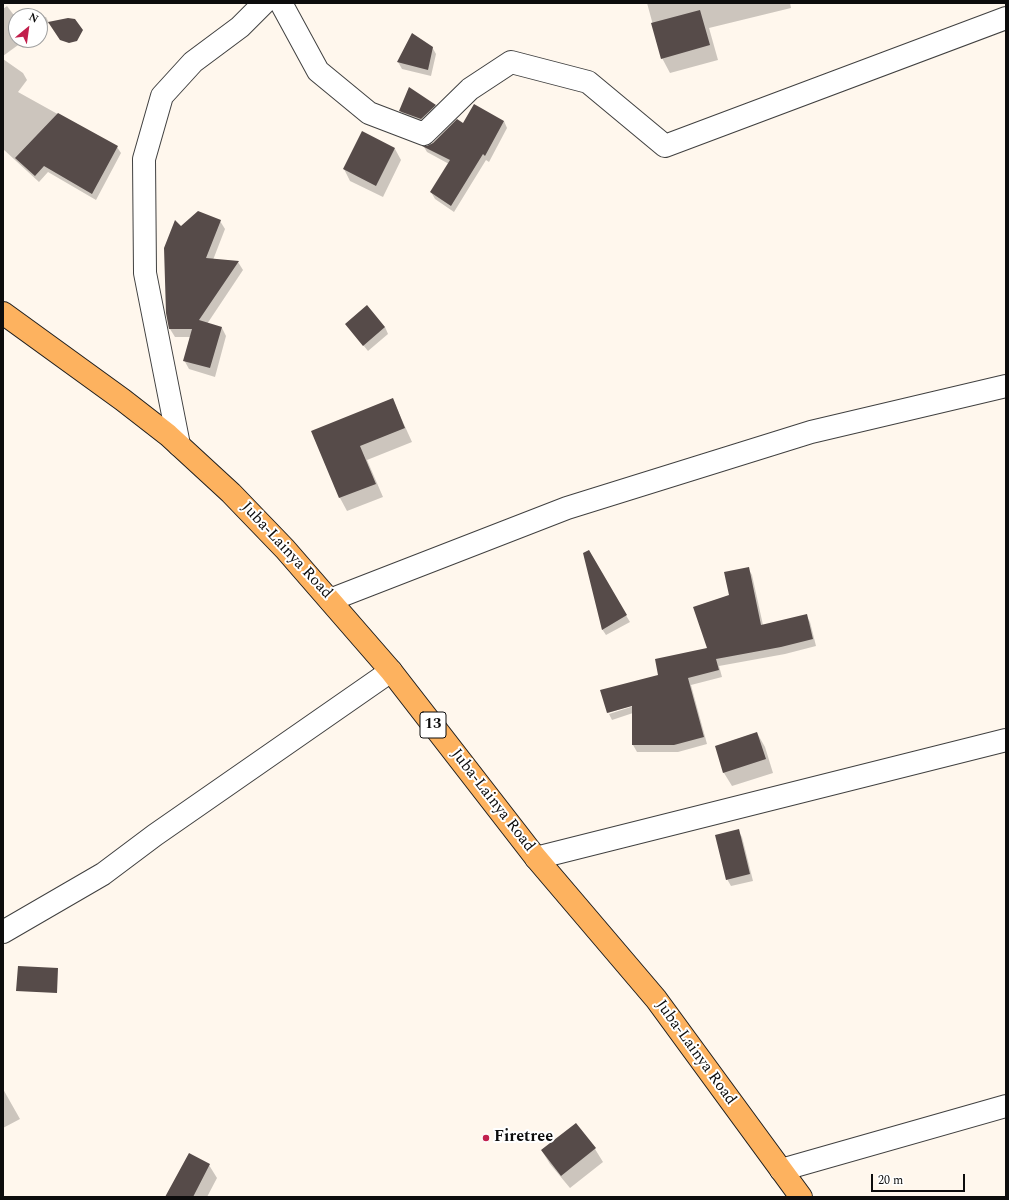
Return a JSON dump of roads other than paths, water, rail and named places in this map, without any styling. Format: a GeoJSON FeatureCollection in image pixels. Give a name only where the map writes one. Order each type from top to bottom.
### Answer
{"type":"FeatureCollection","features":[{"type":"Feature","properties":{"kind":"main road","name":"Juba-Lainya Road"},"geometry":{"type":"LineString","coordinates":[[3,313],[123,400],[179,445],[231,492],[330,600],[391,671],[536,858],[656,999],[801,1197]]}},
{"type":"Feature","properties":{"kind":"street"},"geometry":{"type":"LineString","coordinates":[[179,445],[144,272],[144,159],[162,96],[193,62],[240,26],[264,3]]}},
{"type":"Feature","properties":{"kind":"street"},"geometry":{"type":"LineString","coordinates":[[281,3],[318,71],[369,113],[424,134],[470,89],[511,62],[588,82],[665,146],[1006,18]]}},
{"type":"Feature","properties":{"kind":"street"},"geometry":{"type":"LineString","coordinates":[[330,600],[567,508],[811,432],[1006,386]]}},
{"type":"Feature","properties":{"kind":"street"},"geometry":{"type":"LineString","coordinates":[[3,932],[103,874],[391,671]]}},
{"type":"Feature","properties":{"kind":"street"},"geometry":{"type":"LineString","coordinates":[[536,858],[1006,740]]}},
{"type":"Feature","properties":{"kind":"street"},"geometry":{"type":"LineString","coordinates":[[781,1170],[1006,1106]]}},
{"type":"Feature","properties":{"kind":"place","name":"Firetree"},"geometry":{"type":"Point","coordinates":[486,1138]}}]}
